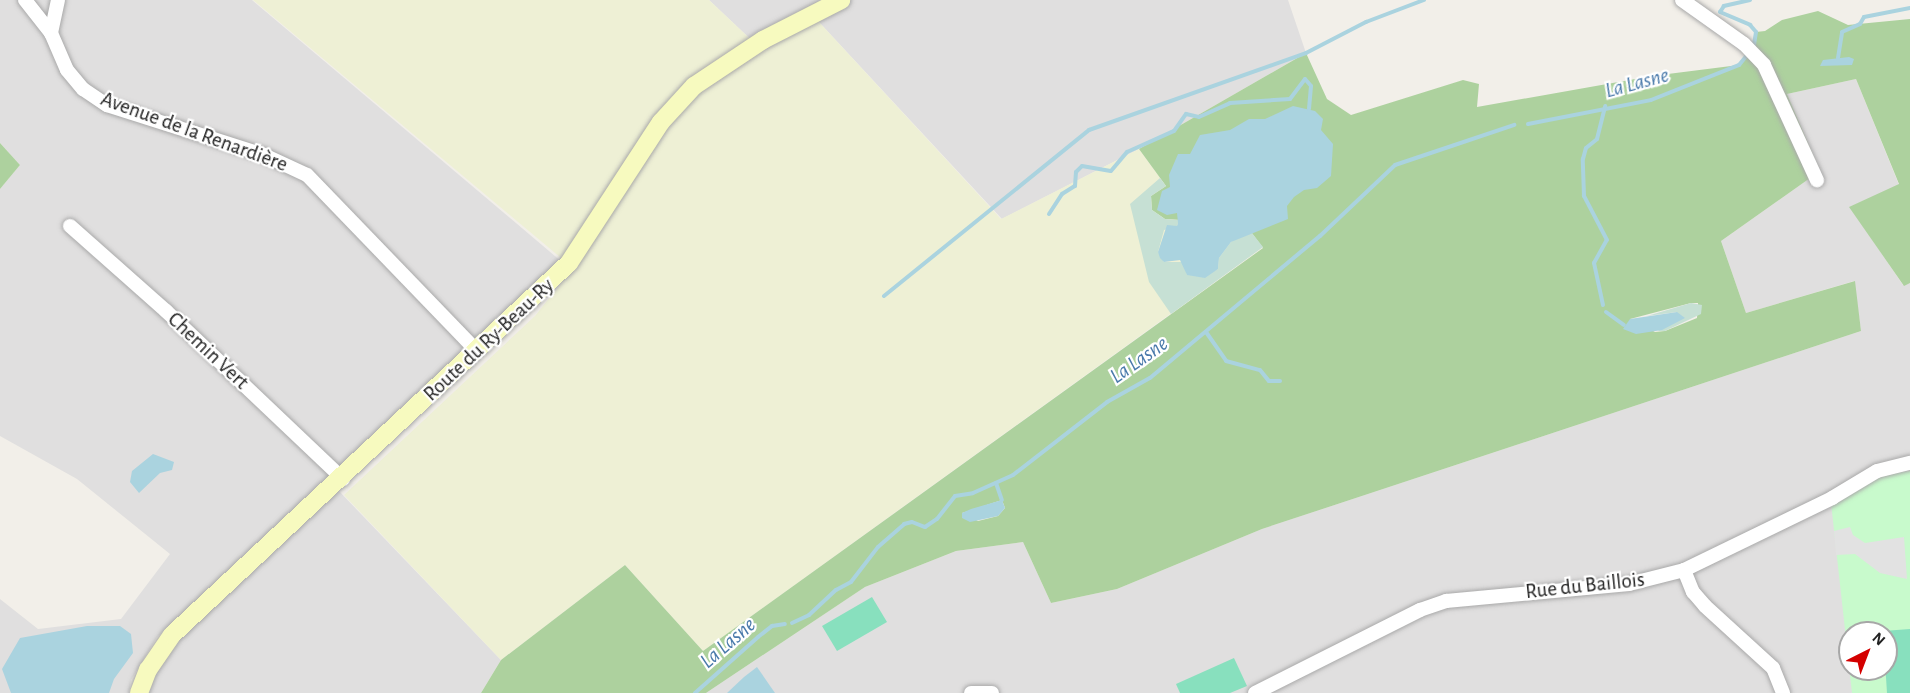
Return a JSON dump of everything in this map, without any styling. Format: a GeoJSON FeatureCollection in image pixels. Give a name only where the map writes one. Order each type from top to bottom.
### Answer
{"type":"FeatureCollection","features":[{"type":"Feature","properties":{"kind":"street","name":"Avenue de la Renardière"},"geometry":{"type":"LineString","coordinates":[[25,0],[51,33],[67,70],[83,89],[107,105],[275,159],[315,180],[477,351]]}},
{"type":"Feature","properties":{"kind":"street"},"geometry":{"type":"LineString","coordinates":[[51,33],[58,0]]}},
{"type":"Feature","properties":{"kind":"street","name":"Route du Ry-Beau-Ry"},"geometry":{"type":"LineString","coordinates":[[139,693],[148,670],[172,635],[343,479],[569,264],[661,122],[694,86],[764,40],[841,0]]}},
{"type":"Feature","properties":{"kind":"street"},"geometry":{"type":"LineString","coordinates":[[1682,0],[1744,44],[1764,65],[1817,180]]}},
{"type":"Feature","properties":{"kind":"street","name":"Chemin Vert"},"geometry":{"type":"LineString","coordinates":[[70,226],[166,311],[343,479]]}},
{"type":"Feature","properties":{"kind":"street","name":"Rue du Baillois"},"geometry":{"type":"LineString","coordinates":[[1255,693],[1420,610],[1446,601],[1629,585],[1684,570],[1832,498],[1877,471],[1910,463]]}},
{"type":"Feature","properties":{"kind":"street"},"geometry":{"type":"LineString","coordinates":[[1684,570],[1693,592],[1705,606],[1773,668],[1783,693]]}},
{"type":"Feature","properties":{"kind":"street"},"geometry":{"type":"LineString","coordinates":[[971,693],[992,693]]}},
{"type":"Feature","properties":{"kind":"shaded area"},"geometry":{"type":"Polygon","coordinates":[[[0,0],[252,0],[562,262],[233,571],[157,637],[131,680],[129,693],[0,693],[0,599],[38,629],[121,619],[170,554],[77,479],[0,436],[0,189],[20,165],[0,143],[0,0]]]}},
{"type":"Feature","properties":{"kind":"shaded area"},"geometry":{"type":"Polygon","coordinates":[[[709,0],[1288,0],[1306,53],[1139,149],[1002,219],[818,21],[763,51],[709,0]]]}},
{"type":"Feature","properties":{"kind":"shaded area"},"geometry":{"type":"Polygon","coordinates":[[[1856,79],[1899,185],[1850,207],[1903,285],[1910,283],[1910,693],[706,693],[865,587],[956,551],[1023,542],[1051,603],[1117,589],[1262,529],[1861,331],[1854,281],[1746,313],[1721,241],[1820,171],[1787,94],[1856,79]]]}},
{"type":"Feature","properties":{"kind":"shaded area"},"geometry":{"type":"Polygon","coordinates":[[[338,490],[501,660],[481,693],[144,693],[167,647],[338,490]]]}},
{"type":"Feature","properties":{"kind":"shaded area"},"geometry":{"type":"Polygon","coordinates":[[[1850,527],[1853,535],[1865,543],[1904,537],[1907,579],[1880,573],[1855,554],[1836,555],[1834,531],[1850,527]]]}},
{"type":"Feature","properties":{"kind":"green space"},"geometry":{"type":"Polygon","coordinates":[[[253,0],[709,0],[763,51],[818,21],[1001,219],[1139,149],[1166,186],[1165,219],[1245,224],[1263,247],[703,651],[625,565],[501,660],[344,495],[535,316],[573,268],[253,0]]]}},
{"type":"Feature","properties":{"kind":"green space"},"geometry":{"type":"Polygon","coordinates":[[[1818,11],[1848,25],[1910,19],[1910,283],[1904,286],[1849,207],[1899,184],[1856,79],[1787,94],[1820,171],[1721,241],[1746,313],[1855,281],[1861,331],[1262,529],[1117,589],[1051,603],[1023,542],[956,551],[865,587],[706,693],[481,693],[501,660],[625,565],[703,651],[1263,248],[1245,224],[1165,219],[1152,210],[1151,196],[1166,186],[1139,149],[1306,53],[1327,99],[1351,115],[1463,80],[1479,84],[1477,107],[1652,76],[1739,65],[1754,45],[1756,32],[1765,31],[1782,20],[1818,11]],[[1698,303],[1630,319],[1655,332],[1665,331],[1697,318],[1698,303]],[[1002,500],[962,513],[978,521],[998,516],[1005,508],[1002,500]]]}},
{"type":"Feature","properties":{"kind":"green space"},"geometry":{"type":"Polygon","coordinates":[[[0,143],[20,165],[0,189],[0,143]]]}},
{"type":"Feature","properties":{"kind":"green space"},"geometry":{"type":"Polygon","coordinates":[[[1160,178],[1166,186],[1151,196],[1152,210],[1165,219],[1179,220],[1177,226],[1164,230],[1158,252],[1164,262],[1184,262],[1187,275],[1208,274],[1218,269],[1219,258],[1231,242],[1241,236],[1252,233],[1263,247],[1171,314],[1149,282],[1130,204],[1160,178]]]}},
{"type":"Feature","properties":{"kind":"green space"},"geometry":{"type":"Polygon","coordinates":[[[1691,303],[1702,305],[1701,314],[1665,331],[1658,331],[1677,312],[1647,316],[1691,303]]]}},
{"type":"Feature","properties":{"kind":"green space"},"geometry":{"type":"Polygon","coordinates":[[[1910,471],[1910,693],[1852,693],[1851,681],[1898,681],[1898,621],[1844,621],[1831,503],[1885,474],[1910,471]]]}},
{"type":"Feature","properties":{"kind":"green space"},"geometry":{"type":"Polygon","coordinates":[[[872,597],[887,622],[837,651],[822,626],[872,597]]]}},
{"type":"Feature","properties":{"kind":"green space"},"geometry":{"type":"Polygon","coordinates":[[[1910,629],[1910,693],[1887,693],[1886,681],[1898,681],[1898,630],[1910,629]]]}},
{"type":"Feature","properties":{"kind":"green space"},"geometry":{"type":"Polygon","coordinates":[[[1234,658],[1247,686],[1230,693],[1180,693],[1176,684],[1234,658]]]}},
{"type":"Feature","properties":{"kind":"water"},"geometry":{"type":"Polygon","coordinates":[[[1849,57],[1854,59],[1852,65],[1820,66],[1823,60],[1849,57]]]}},
{"type":"Feature","properties":{"kind":"water"},"geometry":{"type":"Polygon","coordinates":[[[1293,106],[1315,111],[1323,119],[1321,130],[1333,144],[1331,176],[1317,188],[1304,190],[1294,197],[1287,206],[1288,219],[1231,242],[1219,258],[1218,269],[1205,278],[1187,275],[1180,260],[1164,262],[1158,252],[1167,225],[1177,226],[1177,213],[1167,215],[1157,210],[1162,191],[1170,187],[1169,175],[1178,154],[1190,154],[1200,135],[1230,130],[1249,119],[1265,119],[1293,106]]]}},
{"type":"Feature","properties":{"kind":"water"},"geometry":{"type":"Polygon","coordinates":[[[1677,312],[1685,318],[1662,330],[1636,334],[1623,329],[1630,319],[1677,312]]]}},
{"type":"Feature","properties":{"kind":"water"},"geometry":{"type":"Polygon","coordinates":[[[153,454],[174,462],[172,470],[160,473],[139,493],[130,482],[132,471],[153,454]]]}},
{"type":"Feature","properties":{"kind":"water"},"geometry":{"type":"Polygon","coordinates":[[[1002,500],[1005,508],[998,516],[970,522],[962,518],[962,513],[1002,500]]]}},
{"type":"Feature","properties":{"kind":"water"},"geometry":{"type":"Polygon","coordinates":[[[87,626],[120,626],[131,634],[133,653],[114,679],[109,693],[11,693],[2,669],[20,638],[87,626]]]}},
{"type":"Feature","properties":{"kind":"water"},"geometry":{"type":"Polygon","coordinates":[[[757,667],[775,693],[727,693],[744,677],[757,667]]]}},
{"type":"Feature","properties":{"kind":"waterway"},"geometry":{"type":"LineString","coordinates":[[884,296],[1089,130],[1306,53],[1366,22],[1424,0]]}},
{"type":"Feature","properties":{"kind":"waterway","name":"La Lasne"},"geometry":{"type":"LineString","coordinates":[[1750,0],[1724,6],[1720,12],[1750,25],[1756,32],[1754,45]]}},
{"type":"Feature","properties":{"kind":"waterway"},"geometry":{"type":"LineString","coordinates":[[1838,58],[1842,32],[1860,24],[1864,17],[1910,8]]}},
{"type":"Feature","properties":{"kind":"waterway","name":"La Lasne"},"geometry":{"type":"LineString","coordinates":[[1528,124],[1651,100],[1739,65],[1747,55]]}},
{"type":"Feature","properties":{"kind":"waterway"},"geometry":{"type":"LineString","coordinates":[[1049,214],[1062,194],[1075,186],[1076,172],[1082,166],[1111,171],[1127,152],[1174,131],[1186,114],[1199,117],[1230,103],[1290,99],[1305,79],[1311,86],[1309,109]]}},
{"type":"Feature","properties":{"kind":"waterway"},"geometry":{"type":"LineString","coordinates":[[1603,305],[1594,263],[1607,240],[1584,196],[1583,159],[1586,148],[1597,139],[1605,106]]}},
{"type":"Feature","properties":{"kind":"waterway","name":"La Lasne"},"geometry":{"type":"LineString","coordinates":[[792,623],[809,615],[836,590],[851,582],[878,547],[904,524],[912,522],[925,527],[937,519],[955,496],[973,493],[1013,475],[1107,402],[1150,378],[1320,236],[1395,165],[1514,125]]}},
{"type":"Feature","properties":{"kind":"waterway"},"geometry":{"type":"LineString","coordinates":[[1606,312],[1624,325]]}},
{"type":"Feature","properties":{"kind":"waterway"},"geometry":{"type":"LineString","coordinates":[[1206,332],[1226,361],[1260,370],[1269,381],[1280,381]]}},
{"type":"Feature","properties":{"kind":"waterway"},"geometry":{"type":"LineString","coordinates":[[996,483],[1002,500]]}},
{"type":"Feature","properties":{"kind":"waterway","name":"La Lasne"},"geometry":{"type":"LineString","coordinates":[[695,693],[772,626],[785,624]]}}]}
